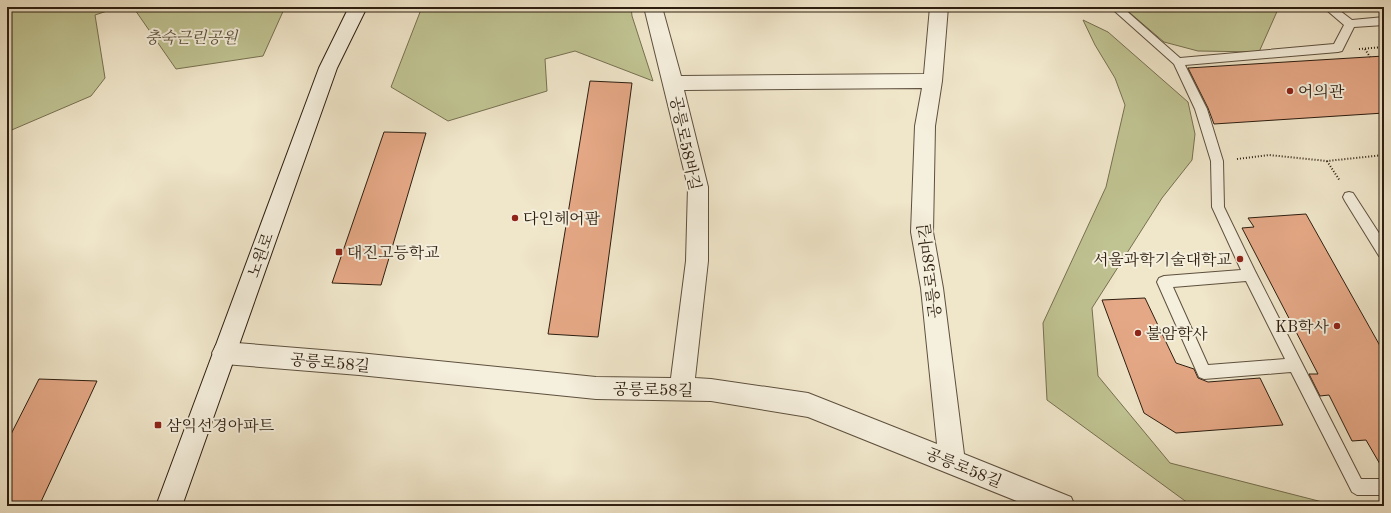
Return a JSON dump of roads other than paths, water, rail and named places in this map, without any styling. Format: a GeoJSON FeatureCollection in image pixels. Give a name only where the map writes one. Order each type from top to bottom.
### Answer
{"type":"FeatureCollection","features":[{"type":"Feature","properties":{"kind":"street","name":"노원로"},"geometry":{"type":"LineString","coordinates":[[169,506],[328,68],[358,7]]}},
{"type":"Feature","properties":{"kind":"street"},"geometry":{"type":"LineString","coordinates":[[653,7],[673,83]]}},
{"type":"Feature","properties":{"kind":"street","name":"공릉로58마길"},"geometry":{"type":"LineString","coordinates":[[939,7],[932,81],[925,126],[922,232],[932,288],[952,462]]}},
{"type":"Feature","properties":{"kind":"street","name":"공릉로58바길"},"geometry":{"type":"LineString","coordinates":[[682,389],[697,262],[698,187],[673,83],[932,81]]}},
{"type":"Feature","properties":{"kind":"street","name":"공릉로58길"},"geometry":{"type":"LineString","coordinates":[[224,353],[359,364],[596,388],[711,390],[808,405],[1062,506]]}},
{"type":"Feature","properties":{"kind":"lane"},"geometry":{"type":"LineString","coordinates":[[1115,7],[1178,62],[1201,109],[1217,161],[1218,207],[1250,276],[1357,487],[1384,487]]}},
{"type":"Feature","properties":{"kind":"lane"},"geometry":{"type":"LineString","coordinates":[[1328,7],[1350,24],[1384,21]]}},
{"type":"Feature","properties":{"kind":"lane"},"geometry":{"type":"LineString","coordinates":[[1178,62],[1338,48],[1350,24]]}},
{"type":"Feature","properties":{"kind":"lane"},"geometry":{"type":"LineString","coordinates":[[1350,196],[1384,252]]}},
{"type":"Feature","properties":{"kind":"lane"},"geometry":{"type":"LineString","coordinates":[[1250,276],[1164,282],[1204,372],[1294,365]]}},
{"type":"Feature","properties":{"kind":"place","name":"어의관"},"geometry":{"type":"Point","coordinates":[1290,91]}},
{"type":"Feature","properties":{"kind":"place","name":"다인헤어팜"},"geometry":{"type":"Point","coordinates":[515,218]}},
{"type":"Feature","properties":{"kind":"place","name":"대진고등학교"},"geometry":{"type":"Point","coordinates":[339,252]}},
{"type":"Feature","properties":{"kind":"place","name":"서울과학기술대학교"},"geometry":{"type":"Point","coordinates":[1240,259]}},
{"type":"Feature","properties":{"kind":"place","name":"KB학사"},"geometry":{"type":"Point","coordinates":[1337,326]}},
{"type":"Feature","properties":{"kind":"place","name":"불암학사"},"geometry":{"type":"Point","coordinates":[1138,333]}},
{"type":"Feature","properties":{"kind":"place","name":"삼익선경아파트"},"geometry":{"type":"Point","coordinates":[158,425]}},
{"type":"Feature","properties":{"kind":"park label","name":"충숙근린공원"},"geometry":{"type":"Point","coordinates":[191,37]}}]}
